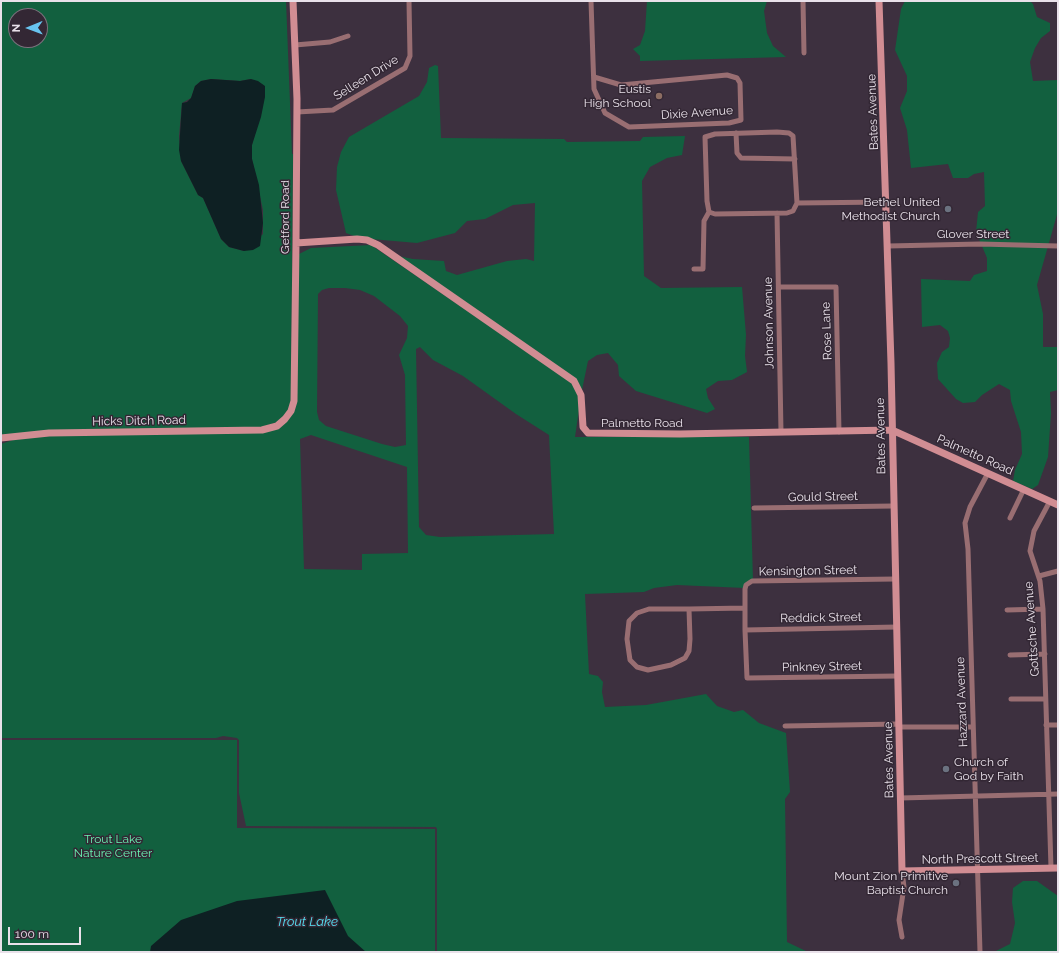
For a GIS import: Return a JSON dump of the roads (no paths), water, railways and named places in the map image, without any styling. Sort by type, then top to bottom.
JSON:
[{"type":"street","name":"Getford Road","points":[[277,426],[291,411],[294,400],[297,112],[293,1]]},
{"type":"street","name":"Selleen Drive","points":[[297,112],[333,110],[405,68],[410,56],[409,1]]},
{"type":"street","name":"Dixie Avenue","points":[[591,1],[594,89],[605,113],[630,127],[729,123],[741,120],[740,84],[737,78],[727,75],[621,85],[594,77]]},
{"type":"street","points":[[803,1],[804,53]]},
{"type":"street","name":"Bates Avenue","points":[[879,1],[887,202],[902,871]]},
{"type":"street","points":[[295,45],[330,42],[348,36]]},
{"type":"street","points":[[694,269],[703,269],[704,221],[709,212],[707,201],[704,140],[708,135],[736,133],[777,132],[789,133],[793,136],[797,203],[793,211],[777,213],[716,214],[709,212]]},
{"type":"street","points":[[736,133],[736,149],[741,158],[795,159]]},
{"type":"street","points":[[797,203],[887,202]]},
{"type":"street","name":"Johnson Avenue","points":[[777,213],[781,432]]},
{"type":"street","name":"Palmetto Road","points":[[296,243],[357,238],[367,240],[378,245],[574,381],[581,395],[583,428],[588,433],[839,432],[892,430],[1058,505]]},
{"type":"street","name":"Glover Street","points":[[888,246],[980,244],[1058,246]]},
{"type":"street","name":"Rose Lane","points":[[779,287],[836,287],[839,432]]},
{"type":"street","name":"Hicks Ditch Road","points":[[1,438],[49,433],[262,430],[277,426]]},
{"type":"street","name":"Hazzard Avenue","points":[[980,952],[968,549],[965,523],[970,507],[988,473]]},
{"type":"street","points":[[1010,518],[1024,489]]},
{"type":"street","name":"Gottsche Avenue","points":[[1050,501],[1034,531],[1030,544],[1031,559],[1039,576],[1043,609],[1049,795],[1055,868]]},
{"type":"street","name":"Gould Street","points":[[754,508],[893,506]]},
{"type":"street","points":[[1039,576],[1058,570]]},
{"type":"street","name":"Kensington Street","points":[[745,608],[746,585],[752,581],[895,579]]},
{"type":"street","points":[[689,609],[690,648],[685,658],[671,665],[652,670],[642,669],[633,664],[629,656],[627,639],[628,626],[633,616],[649,610],[689,609],[745,608],[745,630]]},
{"type":"street","points":[[1007,610],[1043,609]]},
{"type":"street","name":"Reddick Street","points":[[745,630],[896,627]]},
{"type":"street","name":"Pinkney Street","points":[[745,630],[747,678],[898,676]]},
{"type":"street","points":[[1010,655],[1045,654]]},
{"type":"street","points":[[1011,699],[1045,698]]},
{"type":"street","points":[[1046,725],[1058,725]]},
{"type":"street","points":[[785,726],[973,727]]},
{"type":"street","points":[[900,798],[1058,794]]},
{"type":"street","name":"North Prescott Street","points":[[902,871],[1055,868]]},
{"type":"street","points":[[902,871],[904,887],[900,920],[902,937]]},
{"type":"water","points":[[211,79],[240,81],[251,79],[258,81],[265,86],[265,97],[261,117],[252,145],[252,159],[259,185],[263,223],[260,246],[253,250],[244,251],[229,247],[221,239],[203,198],[198,195],[181,161],[179,150],[182,103],[187,102],[191,98],[195,86],[201,81]]},
{"type":"water","name":"Trout Lake","points":[[325,890],[348,936],[366,952],[150,952],[151,946],[181,920],[237,901]]},
{"type":"place","name":"Eustis High School","points":[[659,96]]},
{"type":"place","name":"Bethel United Methodist Church","points":[[948,209]]},
{"type":"place","name":"Church of God by Faith","points":[[946,769]]},
{"type":"place","name":"Mount Zion Primitive Baptist Church","points":[[956,883]]},
{"type":"park label","name":"Trout Lake Nature Center","points":[[113,846]]}]
